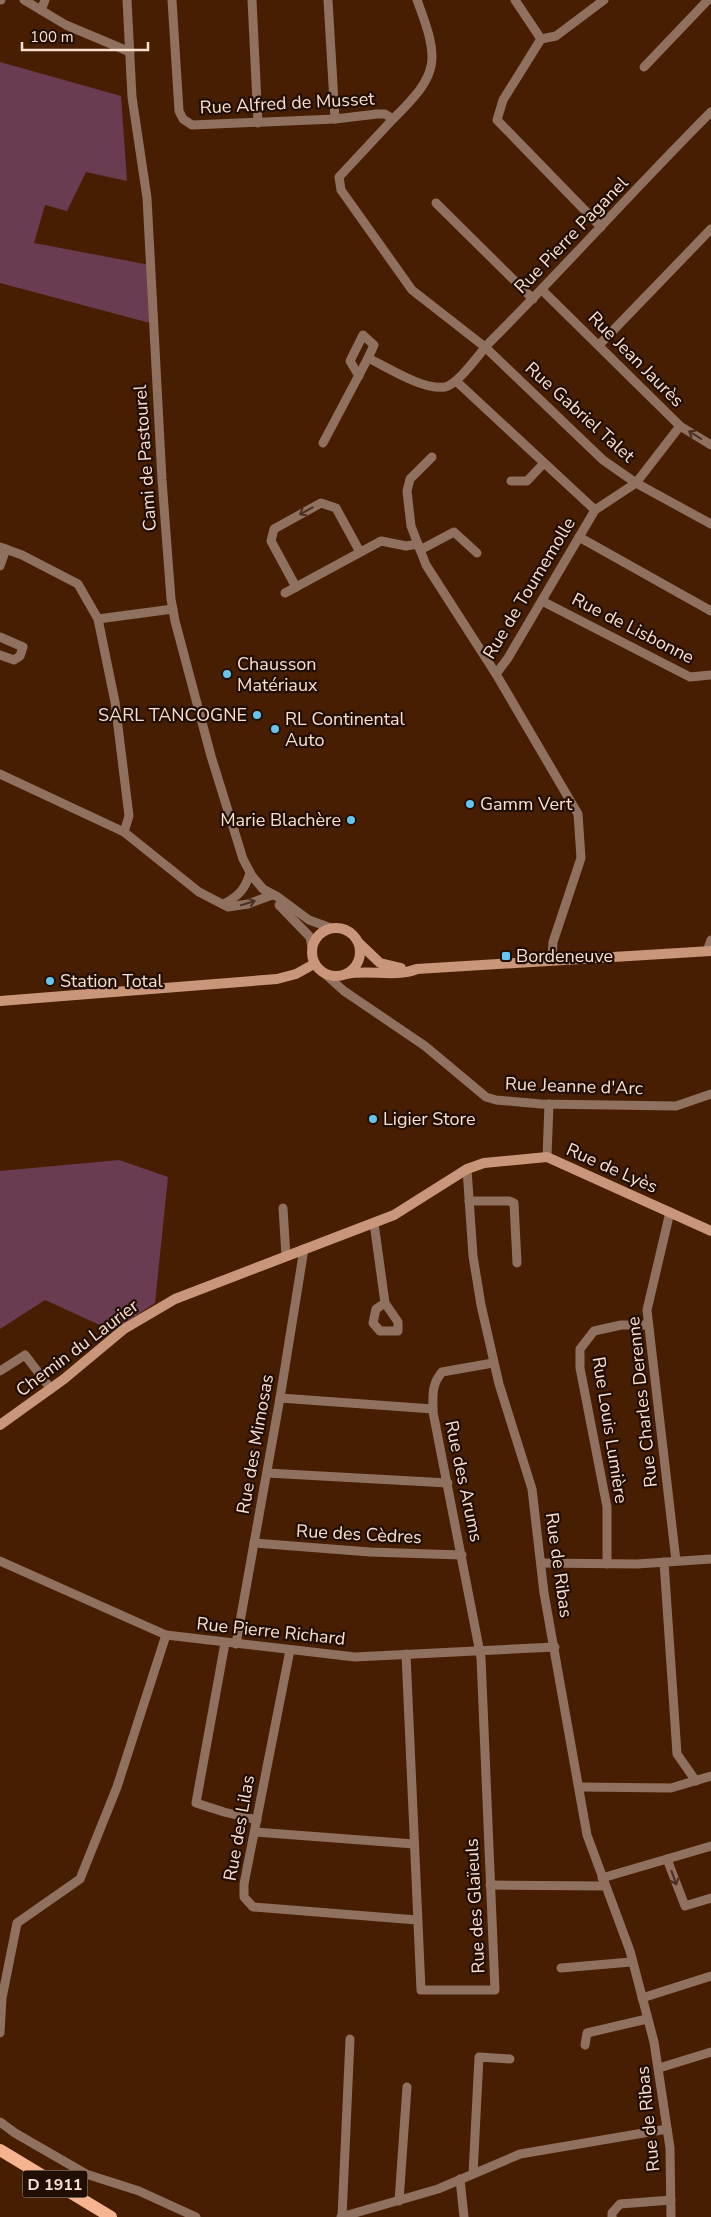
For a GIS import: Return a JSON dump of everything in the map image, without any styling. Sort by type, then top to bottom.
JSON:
[{"type":"main road","points":[[417,969],[408,972],[360,971],[333,976],[325,974],[314,964],[312,946],[318,936],[332,928],[347,931],[380,963],[397,968],[417,969],[709,951]]},
{"type":"main road","points":[[346,974],[359,960],[360,954],[357,940]]},
{"type":"main road","points":[[0,1002],[277,979],[296,974],[314,964]]},
{"type":"main road","name":"Chemin du Laurier","points":[[0,1425],[51,1389],[124,1329],[174,1299],[394,1215],[468,1169],[484,1163],[546,1157]]},
{"type":"main road","name":"Rue de Lyès","points":[[546,1157],[711,1231]]},
{"type":"main road","name":"D 1911","points":[[0,2150],[111,2217]]},
{"type":"street","points":[[24,0],[66,25],[130,52]]},
{"type":"street","points":[[41,10],[45,0]]},
{"type":"street","name":"Cami de Pastourel","points":[[127,0],[132,97],[147,198],[152,269],[157,407],[173,609],[211,756],[243,859],[250,873],[263,889],[278,897],[309,920],[332,928]]},
{"type":"street","name":"Rue Alfred de Musset","points":[[172,0],[179,111],[183,119],[192,125],[335,119],[377,114],[385,114],[393,119]]},
{"type":"street","points":[[252,0],[258,123]]},
{"type":"street","points":[[328,0],[335,119]]},
{"type":"street","name":"Rue Alfred de Musset","points":[[417,0],[431,37],[433,54],[425,83],[416,97],[339,177],[341,190],[412,290],[485,347]]},
{"type":"street","points":[[515,0],[541,39]]},
{"type":"street","points":[[601,228],[497,120],[503,100],[541,39],[556,36],[604,0]]},
{"type":"street","points":[[644,67],[708,0]]},
{"type":"street","name":"Rue Pierre Paganel","points":[[456,381],[485,347],[710,115]]},
{"type":"street","points":[[436,203],[533,299]]},
{"type":"street","points":[[599,345],[711,229]]},
{"type":"street","name":"Rue Jean Jaurès","points":[[542,290],[680,426],[711,445]]},
{"type":"street","points":[[323,442],[359,376],[374,346],[363,335],[350,361],[359,376]]},
{"type":"street","name":"Rue Gabriel Talet","points":[[485,347],[603,460],[636,483],[711,524]]},
{"type":"street","points":[[368,358],[427,386],[447,387],[456,381],[595,510]]},
{"type":"street","name":"Rue de Toumemolle","points":[[552,960],[553,942],[581,858],[578,814],[496,674],[508,658],[595,510],[636,483],[680,426]]},
{"type":"street","points":[[432,457],[410,480],[407,491],[411,526],[426,566],[496,674]]},
{"type":"street","points":[[510,481],[527,481],[544,463]]},
{"type":"street","points":[[296,587],[271,541],[274,529],[321,503],[336,508],[360,552]]},
{"type":"street","points":[[285,593],[380,541],[419,547],[454,532],[477,553]]},
{"type":"street","points":[[579,537],[711,611]]},
{"type":"street","points":[[0,566],[3,548],[22,555],[78,584],[98,619],[115,702],[129,816],[124,832]]},
{"type":"street","name":"Rue de Lisbonne","points":[[542,601],[690,677],[711,674]]},
{"type":"street","points":[[98,619],[173,609]]},
{"type":"street","points":[[0,637],[23,647],[20,656],[14,660],[0,655]]},
{"type":"street","points":[[0,774],[124,832],[199,892],[228,907],[235,907],[272,895]]},
{"type":"street","points":[[224,904],[236,898],[242,892],[250,873]]},
{"type":"street","name":"Cami de Pastourel","points":[[272,895],[274,900],[310,937],[312,946]]},
{"type":"street","points":[[709,951],[711,940]]},
{"type":"street","name":"Rue Jeanne d'Arc","points":[[325,974],[348,993],[424,1046],[486,1097],[496,1100],[548,1104],[676,1106],[711,1094]]},
{"type":"street","points":[[346,974],[348,993]]},
{"type":"street","name":"Rue de Lyès","points":[[546,1157],[548,1104]]},
{"type":"street","name":"Rue de Ribas","points":[[468,1169],[473,1256],[493,1363],[532,1489],[544,1592],[587,1834],[630,1951],[631,1962],[654,2042],[670,2148],[671,2217]]},
{"type":"street","points":[[469,1201],[509,1201],[514,1203],[517,1262]]},
{"type":"street","points":[[283,1208],[286,1256]]},
{"type":"street","name":"Rue Charles Derenne","points":[[670,1212],[647,1310],[676,1561]]},
{"type":"street","points":[[374,1223],[385,1303]]},
{"type":"street","name":"Rue des Mimosas","points":[[236,1644],[280,1398],[304,1249]]},
{"type":"street","name":"Rue Louis Lumière","points":[[607,1564],[607,1507],[580,1368],[580,1349],[594,1331],[620,1325],[648,1325]]},
{"type":"street","points":[[0,1371],[33,1350]]},
{"type":"street","points":[[25,1355],[51,1389]]},
{"type":"street","name":"Rue des Arums","points":[[478,1650],[462,1555],[433,1409],[433,1390],[435,1380],[442,1372],[493,1363]]},
{"type":"street","points":[[280,1398],[433,1409]]},
{"type":"street","points":[[267,1473],[448,1483]]},
{"type":"street","name":"Rue des Cèdres","points":[[254,1543],[370,1552],[462,1555]]},
{"type":"street","points":[[541,1563],[607,1564],[711,1559]]},
{"type":"street","name":"Rue Pierre Richard","points":[[0,1561],[166,1635],[355,1657],[555,1647]]},
{"type":"street","points":[[664,1562],[677,1754],[696,1781]]},
{"type":"street","points":[[0,2032],[2,1998],[17,1922],[80,1879],[117,1787],[166,1635]]},
{"type":"street","points":[[225,1643],[196,1803],[257,1820]]},
{"type":"street","name":"Rue des Lilas","points":[[290,1650],[244,1884],[244,1897],[253,1906],[417,1920]]},
{"type":"street","name":"Rue des Glaïeuls","points":[[406,1654],[421,1990],[495,1990],[481,1658],[478,1650]]},
{"type":"street","points":[[579,1787],[671,1788],[711,1776]]},
{"type":"street","points":[[255,1832],[414,1844]]},
{"type":"street","points":[[490,1885],[604,1882],[667,1859],[711,1846]]},
{"type":"street","points":[[667,1859],[685,1906],[711,1898]]},
{"type":"street","points":[[561,1968],[631,1962]]},
{"type":"street","points":[[642,1998],[711,1976]]},
{"type":"street","points":[[584,2045],[587,2033],[647,2019]]},
{"type":"street","points":[[350,2039],[342,2217],[438,2189],[520,2154],[667,2130]]},
{"type":"street","points":[[659,2068],[711,2052]]},
{"type":"street","points":[[473,2174],[479,2057],[510,2059]]},
{"type":"street","points":[[399,2201],[406,2087]]},
{"type":"street","points":[[0,2122],[15,2133],[86,2174],[139,2191],[196,2217]]},
{"type":"street","points":[[460,2179],[464,2217]]},
{"type":"street","points":[[612,2217],[612,2213],[620,2204],[671,2200]]},
{"type":"shaded area","points":[[0,62],[121,96],[127,181],[86,172],[67,211],[45,205],[34,243],[150,265],[150,323],[0,283]]},
{"type":"shaded area","points":[[119,1160],[168,1177],[155,1303],[113,1331],[45,1300],[0,1329],[0,1171]]},
{"type":"place","name":"Chausson Matériaux","points":[[227,674]]},
{"type":"place","name":"SARL TANCOGNE","points":[[257,715]]},
{"type":"place","name":"RL Continental Auto","points":[[275,729]]},
{"type":"place","name":"Gamm Vert","points":[[470,804]]},
{"type":"place","name":"Marie Blachère","points":[[351,820]]},
{"type":"place","name":"Bordeneuve","points":[[506,956]]},
{"type":"place","name":"Station Total","points":[[50,981]]},
{"type":"place","name":"Ligier Store","points":[[373,1119]]}]
